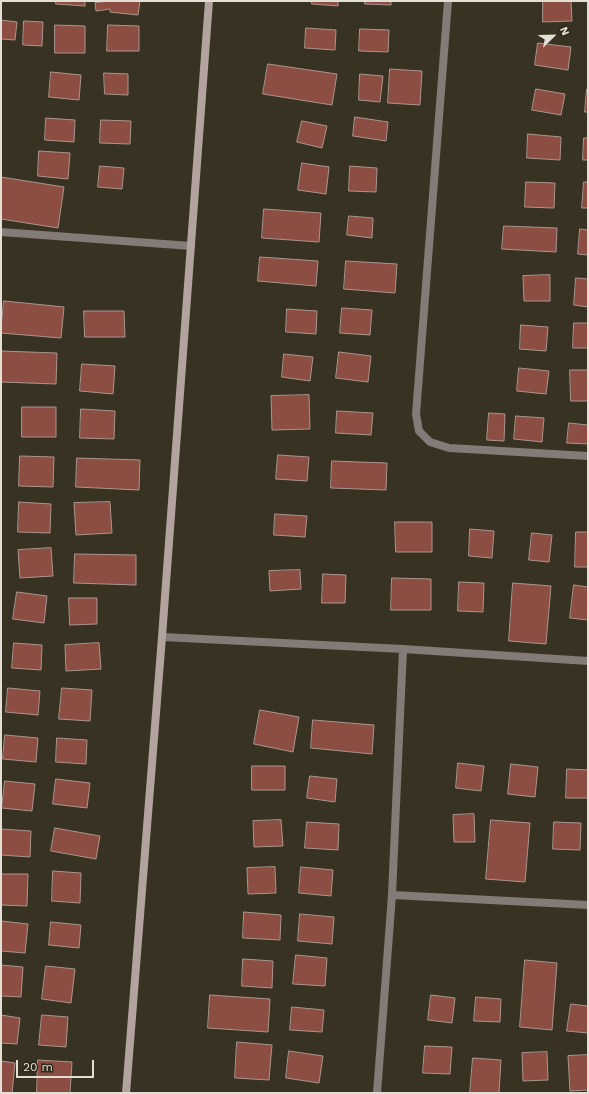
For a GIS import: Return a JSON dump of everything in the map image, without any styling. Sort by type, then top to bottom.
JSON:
[{"type":"street","points":[[126,1093],[162,637],[209,1]]},
{"type":"street","points":[[448,1],[416,414],[419,431],[430,442],[449,448],[588,456]]},
{"type":"street","points":[[1,232],[191,246]]},
{"type":"street","points":[[162,637],[403,649],[588,661]]},
{"type":"street","points":[[377,1093],[392,895],[403,649]]},
{"type":"street","points":[[392,895],[588,905]]},
{"type":"building","points":[[56,1],[85,1],[85,6],[56,4]]},
{"type":"building","points":[[111,1],[140,1],[138,15],[110,12],[110,9],[96,11],[95,3]]},
{"type":"building","points":[[312,1],[338,1],[338,6],[312,4]]},
{"type":"building","points":[[365,1],[391,1],[391,5],[365,4]]},
{"type":"building","points":[[543,1],[571,1],[572,21],[543,22]]},
{"type":"building","points":[[1,20],[17,22],[15,40],[1,39]]},
{"type":"building","points":[[24,21],[43,22],[42,46],[23,45]]},
{"type":"building","points":[[55,25],[85,26],[85,53],[55,53]]},
{"type":"building","points":[[108,25],[139,26],[139,51],[107,51]]},
{"type":"building","points":[[306,28],[336,30],[335,50],[305,48]]},
{"type":"building","points":[[360,29],[389,30],[388,52],[359,51]]},
{"type":"building","points":[[538,43],[571,47],[568,70],[535,65]]},
{"type":"building","points":[[268,64],[337,74],[332,105],[263,94]]},
{"type":"building","points":[[390,69],[422,71],[420,105],[388,103]]},
{"type":"building","points":[[51,72],[81,75],[79,100],[49,97]]},
{"type":"building","points":[[104,73],[128,74],[128,95],[105,94]]},
{"type":"building","points":[[360,74],[383,76],[380,102],[359,100]]},
{"type":"building","points":[[536,89],[565,94],[561,115],[532,110]]},
{"type":"building","points":[[587,89],[588,112],[585,112]]},
{"type":"building","points":[[355,117],[388,122],[386,141],[353,136]]},
{"type":"building","points":[[46,118],[75,120],[74,142],[45,140]]},
{"type":"building","points":[[101,120],[131,121],[130,144],[100,143]]},
{"type":"building","points":[[302,121],[327,126],[322,148],[297,142]]},
{"type":"building","points":[[528,134],[561,137],[560,160],[527,158]]},
{"type":"building","points":[[584,138],[588,138],[588,160],[583,160]]},
{"type":"building","points":[[39,151],[70,153],[68,179],[38,176]]},
{"type":"building","points":[[302,163],[329,167],[326,194],[298,190]]},
{"type":"building","points":[[100,166],[124,168],[122,189],[98,187]]},
{"type":"building","points":[[350,166],[377,168],[376,192],[349,191]]},
{"type":"building","points":[[1,177],[64,187],[58,228],[1,219]]},
{"type":"building","points":[[526,182],[555,183],[554,208],[525,207]]},
{"type":"building","points":[[584,182],[588,182],[588,208],[582,208]]},
{"type":"building","points":[[264,209],[321,213],[319,242],[262,238]]},
{"type":"building","points":[[349,216],[373,218],[372,238],[347,235]]},
{"type":"building","points":[[504,226],[557,228],[556,252],[502,249]]},
{"type":"building","points":[[580,229],[588,230],[588,255],[578,254]]},
{"type":"building","points":[[260,257],[318,261],[316,286],[258,281]]},
{"type":"building","points":[[346,261],[397,264],[395,293],[344,289]]},
{"type":"building","points":[[550,275],[550,301],[524,301],[523,276]]},
{"type":"building","points":[[576,278],[588,279],[588,307],[574,305]]},
{"type":"building","points":[[4,301],[64,307],[61,338],[1,333]]},
{"type":"building","points":[[342,308],[372,310],[370,335],[340,333]]},
{"type":"building","points":[[287,309],[317,311],[316,334],[286,332]]},
{"type":"building","points":[[84,311],[124,311],[125,337],[85,337]]},
{"type":"building","points":[[574,323],[588,323],[588,348],[573,348]]},
{"type":"building","points":[[521,325],[548,327],[546,351],[520,349]]},
{"type":"building","points":[[1,351],[57,353],[56,384],[1,382]]},
{"type":"building","points":[[339,352],[371,356],[368,382],[336,378]]},
{"type":"building","points":[[284,354],[313,357],[310,381],[282,377]]},
{"type":"building","points":[[82,364],[115,366],[113,394],[80,391]]},
{"type":"building","points":[[519,368],[549,371],[546,394],[517,391]]},
{"type":"building","points":[[570,370],[588,370],[588,401],[571,401]]},
{"type":"building","points":[[309,395],[310,429],[272,430],[271,396]]},
{"type":"building","points":[[22,407],[56,407],[56,437],[22,437]]},
{"type":"building","points":[[81,409],[115,411],[114,439],[80,438]]},
{"type":"building","points":[[337,411],[373,413],[371,435],[336,433]]},
{"type":"building","points":[[489,413],[505,414],[504,441],[487,440]]},
{"type":"building","points":[[516,416],[544,418],[542,442],[514,439]]},
{"type":"building","points":[[569,423],[588,425],[588,444],[567,443]]},
{"type":"building","points":[[278,455],[309,457],[307,481],[276,479]]},
{"type":"building","points":[[20,456],[54,457],[53,487],[19,486]]},
{"type":"building","points":[[77,458],[140,460],[139,490],[76,487]]},
{"type":"building","points":[[332,461],[387,463],[386,490],[331,488]]},
{"type":"building","points":[[19,502],[51,504],[50,533],[18,532]]},
{"type":"building","points":[[110,502],[112,533],[76,535],[74,503]]},
{"type":"building","points":[[275,514],[307,516],[305,537],[274,535]]},
{"type":"building","points":[[395,522],[432,522],[432,552],[396,552]]},
{"type":"building","points":[[470,529],[494,531],[492,558],[469,556]]},
{"type":"building","points":[[576,532],[588,532],[588,567],[575,567]]},
{"type":"building","points":[[532,533],[552,535],[549,562],[529,560]]},
{"type":"building","points":[[51,548],[53,576],[20,578],[18,550]]},
{"type":"building","points":[[75,554],[136,555],[136,585],[74,583]]},
{"type":"building","points":[[300,570],[301,589],[270,591],[269,571]]},
{"type":"building","points":[[323,574],[346,575],[345,603],[322,603]]},
{"type":"building","points":[[392,578],[431,579],[431,610],[391,610]]},
{"type":"building","points":[[459,582],[484,583],[483,612],[458,611]]},
{"type":"building","points":[[513,583],[551,586],[546,644],[509,641]]},
{"type":"building","points":[[574,585],[588,587],[588,620],[570,618]]},
{"type":"building","points":[[17,592],[47,596],[44,623],[13,619]]},
{"type":"building","points":[[69,598],[97,598],[97,624],[70,625]]},
{"type":"building","points":[[14,643],[42,645],[41,670],[12,668]]},
{"type":"building","points":[[99,643],[101,669],[66,671],[65,645]]},
{"type":"building","points":[[8,688],[40,691],[38,715],[6,712]]},
{"type":"building","points":[[62,688],[92,690],[90,721],[59,719]]},
{"type":"building","points":[[260,710],[299,717],[293,752],[254,744]]},
{"type":"building","points":[[313,720],[374,725],[372,754],[311,748]]},
{"type":"building","points":[[5,735],[38,738],[36,762],[3,759]]},
{"type":"building","points":[[57,738],[87,740],[86,764],[56,762]]},
{"type":"building","points":[[458,763],[484,766],[481,791],[456,788]]},
{"type":"building","points":[[511,764],[538,767],[535,797],[508,794]]},
{"type":"building","points":[[252,766],[285,766],[285,790],[252,790]]},
{"type":"building","points":[[567,769],[588,770],[588,798],[566,798]]},
{"type":"building","points":[[310,776],[337,779],[335,802],[307,798]]},
{"type":"building","points":[[56,779],[90,783],[87,808],[53,804]]},
{"type":"building","points":[[5,781],[35,784],[32,811],[2,808]]},
{"type":"building","points":[[474,814],[475,842],[454,842],[453,815]]},
{"type":"building","points":[[281,820],[283,846],[254,847],[253,821]]},
{"type":"building","points":[[491,820],[530,823],[525,882],[486,879]]},
{"type":"building","points":[[307,822],[339,824],[338,850],[305,848]]},
{"type":"building","points":[[554,822],[581,823],[580,850],[553,849]]},
{"type":"building","points":[[55,828],[100,836],[96,859],[51,851]]},
{"type":"building","points":[[1,829],[31,831],[30,857],[1,855]]},
{"type":"building","points":[[275,867],[276,893],[248,894],[247,868]]},
{"type":"building","points":[[301,867],[333,870],[331,896],[299,893]]},
{"type":"building","points":[[53,871],[81,873],[80,903],[52,901]]},
{"type":"building","points":[[1,874],[28,874],[27,906],[1,905]]},
{"type":"building","points":[[244,912],[281,915],[280,940],[243,938]]},
{"type":"building","points":[[300,914],[334,917],[332,944],[298,941]]},
{"type":"building","points":[[1,921],[28,924],[25,953],[1,951]]},
{"type":"building","points":[[51,922],[81,925],[79,948],[49,945]]},
{"type":"building","points":[[296,955],[327,958],[325,986],[293,984]]},
{"type":"building","points":[[243,959],[273,961],[272,988],[242,986]]},
{"type":"building","points":[[525,960],[557,963],[552,1030],[520,1027]]},
{"type":"building","points":[[1,965],[23,967],[21,997],[1,996]]},
{"type":"building","points":[[46,966],[75,969],[71,1003],[42,999]]},
{"type":"building","points":[[210,995],[270,999],[268,1032],[208,1028]]},
{"type":"building","points":[[431,995],[455,998],[452,1023],[428,1020]]},
{"type":"building","points":[[476,997],[501,999],[500,1022],[474,1021]]},
{"type":"building","points":[[571,1004],[588,1006],[588,1033],[567,1031]]},
{"type":"building","points":[[292,1007],[324,1010],[322,1032],[290,1030]]},
{"type":"building","points":[[1,1015],[20,1018],[17,1044],[1,1043]]},
{"type":"building","points":[[42,1015],[68,1017],[66,1047],[39,1045]]},
{"type":"building","points":[[237,1042],[272,1045],[269,1080],[235,1078]]},
{"type":"building","points":[[425,1046],[452,1047],[450,1074],[423,1073]]},
{"type":"building","points":[[289,1051],[323,1056],[319,1083],[286,1078]]},
{"type":"building","points":[[547,1052],[548,1080],[523,1081],[522,1053]]},
{"type":"building","points":[[588,1055],[588,1090],[570,1091],[568,1056]]},
{"type":"building","points":[[473,1058],[501,1060],[499,1093],[470,1093]]},
{"type":"building","points":[[38,1060],[72,1062],[70,1093],[37,1093]]},
{"type":"building","points":[[1,1061],[15,1063],[12,1093],[1,1093]]}]
